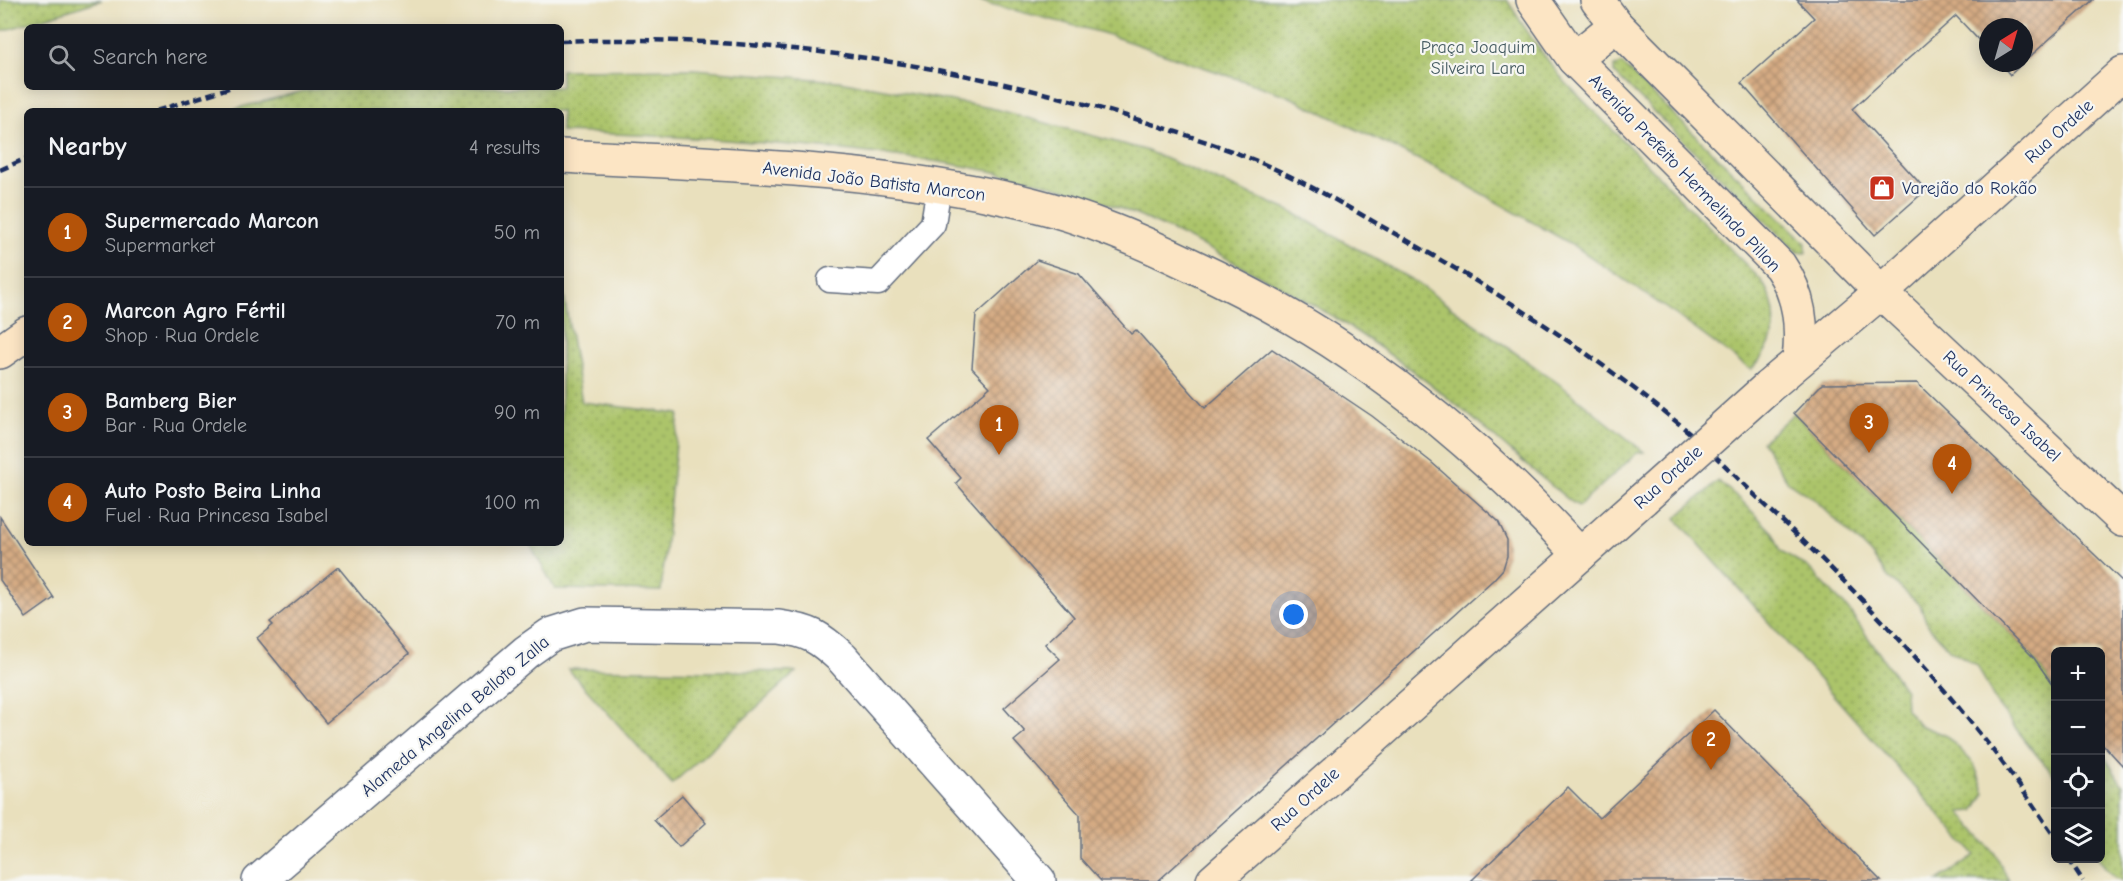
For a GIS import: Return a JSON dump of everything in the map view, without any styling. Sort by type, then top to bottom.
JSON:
[{"type":"main road","name":"Avenida Prefeito Hermelindo Pillon","points":[[1533,0],[1574,59],[1780,266],[1795,293],[1802,338],[1799,360]]},
{"type":"main road","points":[[1574,59],[1606,13],[1881,292]]},
{"type":"main road","name":"Rua Ordele","points":[[1213,881],[1768,387],[1881,292],[2123,73]]},
{"type":"main road","name":"Avenida João Batista Marcon","points":[[564,156],[775,167],[939,186],[1032,204],[1087,219],[1208,273],[1348,352],[1435,418],[1536,508],[1580,555]]},
{"type":"main road","name":"Rua Princesa Isabel","points":[[1881,292],[2123,520]]},
{"type":"main road","points":[[0,352],[24,335]]},
{"type":"street","name":"Alameda Angelina Belloto Zalla","points":[[259,881],[526,652],[550,635],[585,624],[779,627],[800,630],[819,638],[842,658],[1039,881]]},
{"type":"lane","points":[[831,280],[878,283],[933,224],[939,186]]},
{"type":"green space","points":[[0,0],[102,0],[24,24],[0,32]]},
{"type":"green space","name":"Praça Joaquim Silveira Lara","points":[[975,0],[1507,0],[1534,42],[1563,80],[1762,281],[1773,305],[1772,338],[1767,349],[1751,370],[1676,315],[1573,245],[1440,170],[1288,96],[1103,33]]},
{"type":"green space","points":[[1622,64],[1806,243],[1806,253],[1797,252],[1614,73],[1614,66]]},
{"type":"green space","points":[[694,69],[839,81],[991,108],[1145,150],[1290,211],[1414,281],[1562,386],[1644,452],[1637,453],[1579,506],[1560,493],[1425,380],[1320,309],[1221,255],[1153,222],[1107,203],[1031,180],[947,163],[834,149],[698,138],[564,132],[564,108],[238,108],[312,90],[564,90],[564,70]]},
{"type":"green space","points":[[564,297],[582,402],[679,414],[661,591],[555,589],[531,546],[564,546]]},
{"type":"green space","points":[[1794,413],[2032,656],[2051,682],[2051,771],[1996,703],[1977,665],[1950,650],[1927,624],[1920,605],[1888,577],[1870,553],[1815,500],[1788,482],[1762,442]]},
{"type":"green space","points":[[1718,481],[1740,499],[1773,533],[1781,551],[1808,567],[1848,609],[1905,690],[1906,709],[1919,725],[1947,736],[1974,764],[1985,793],[1974,811],[1960,812],[1996,855],[2009,881],[1937,881],[1975,855],[1676,518]]},
{"type":"green space","points":[[568,669],[796,672],[672,784]]},
{"type":"green space","points":[[2105,757],[2123,786],[2123,881],[2102,863],[2105,863]]},
{"type":"building","points":[[1797,0],[2093,0],[2033,54],[2033,18],[1979,18],[1979,40],[1956,16],[1852,109],[1926,190],[1875,235],[1741,83],[1814,18]]},
{"type":"building","points":[[1037,260],[1079,274],[1131,334],[1136,330],[1205,408],[1272,349],[1372,416],[1431,462],[1498,521],[1507,540],[1507,556],[1503,569],[1493,580],[1158,881],[1101,881],[1080,858],[1080,815],[1014,741],[1025,732],[1004,708],[1060,659],[1045,644],[1074,617],[956,483],[961,478],[928,440],[990,387],[972,368],[976,315]]},
{"type":"building","points":[[1917,383],[2123,582],[2123,766],[2105,746],[2105,647],[2051,647],[2051,682],[2034,658],[1794,413],[1822,384]]},
{"type":"building","points":[[0,517],[54,598],[26,618],[0,580]]},
{"type":"building","points":[[338,567],[409,654],[326,723],[257,638],[273,625],[270,622]]},
{"type":"building","points":[[1714,710],[1881,881],[1471,881],[1568,787],[1599,818]]},
{"type":"building","points":[[682,795],[706,823],[679,847],[654,820]]},
{"type":"railway","points":[[564,41],[703,42],[774,47],[915,66],[1055,96],[1123,115],[1213,144],[1282,172],[1314,188],[1429,253],[1536,319],[1640,393],[1696,439],[1844,581],[1920,662],[1991,748],[2051,832]]},
{"type":"railway","points":[[166,108],[222,90]]},
{"type":"railway","points":[[0,170],[24,159]]},
{"type":"railway","points":[[2071,863],[2083,881]]},
{"type":"place","name":"Varejão do Rokão","points":[[1882,188]]},
{"type":"place","name":"Bamberg Bier","points":[[1869,453]]},
{"type":"place","name":"Supermercado Marcon","points":[[999,455]]},
{"type":"place","name":"Auto Posto Beira Linha","points":[[1952,494]]},
{"type":"place","name":"Marcon Agro Fértil","points":[[1711,770]]}]
